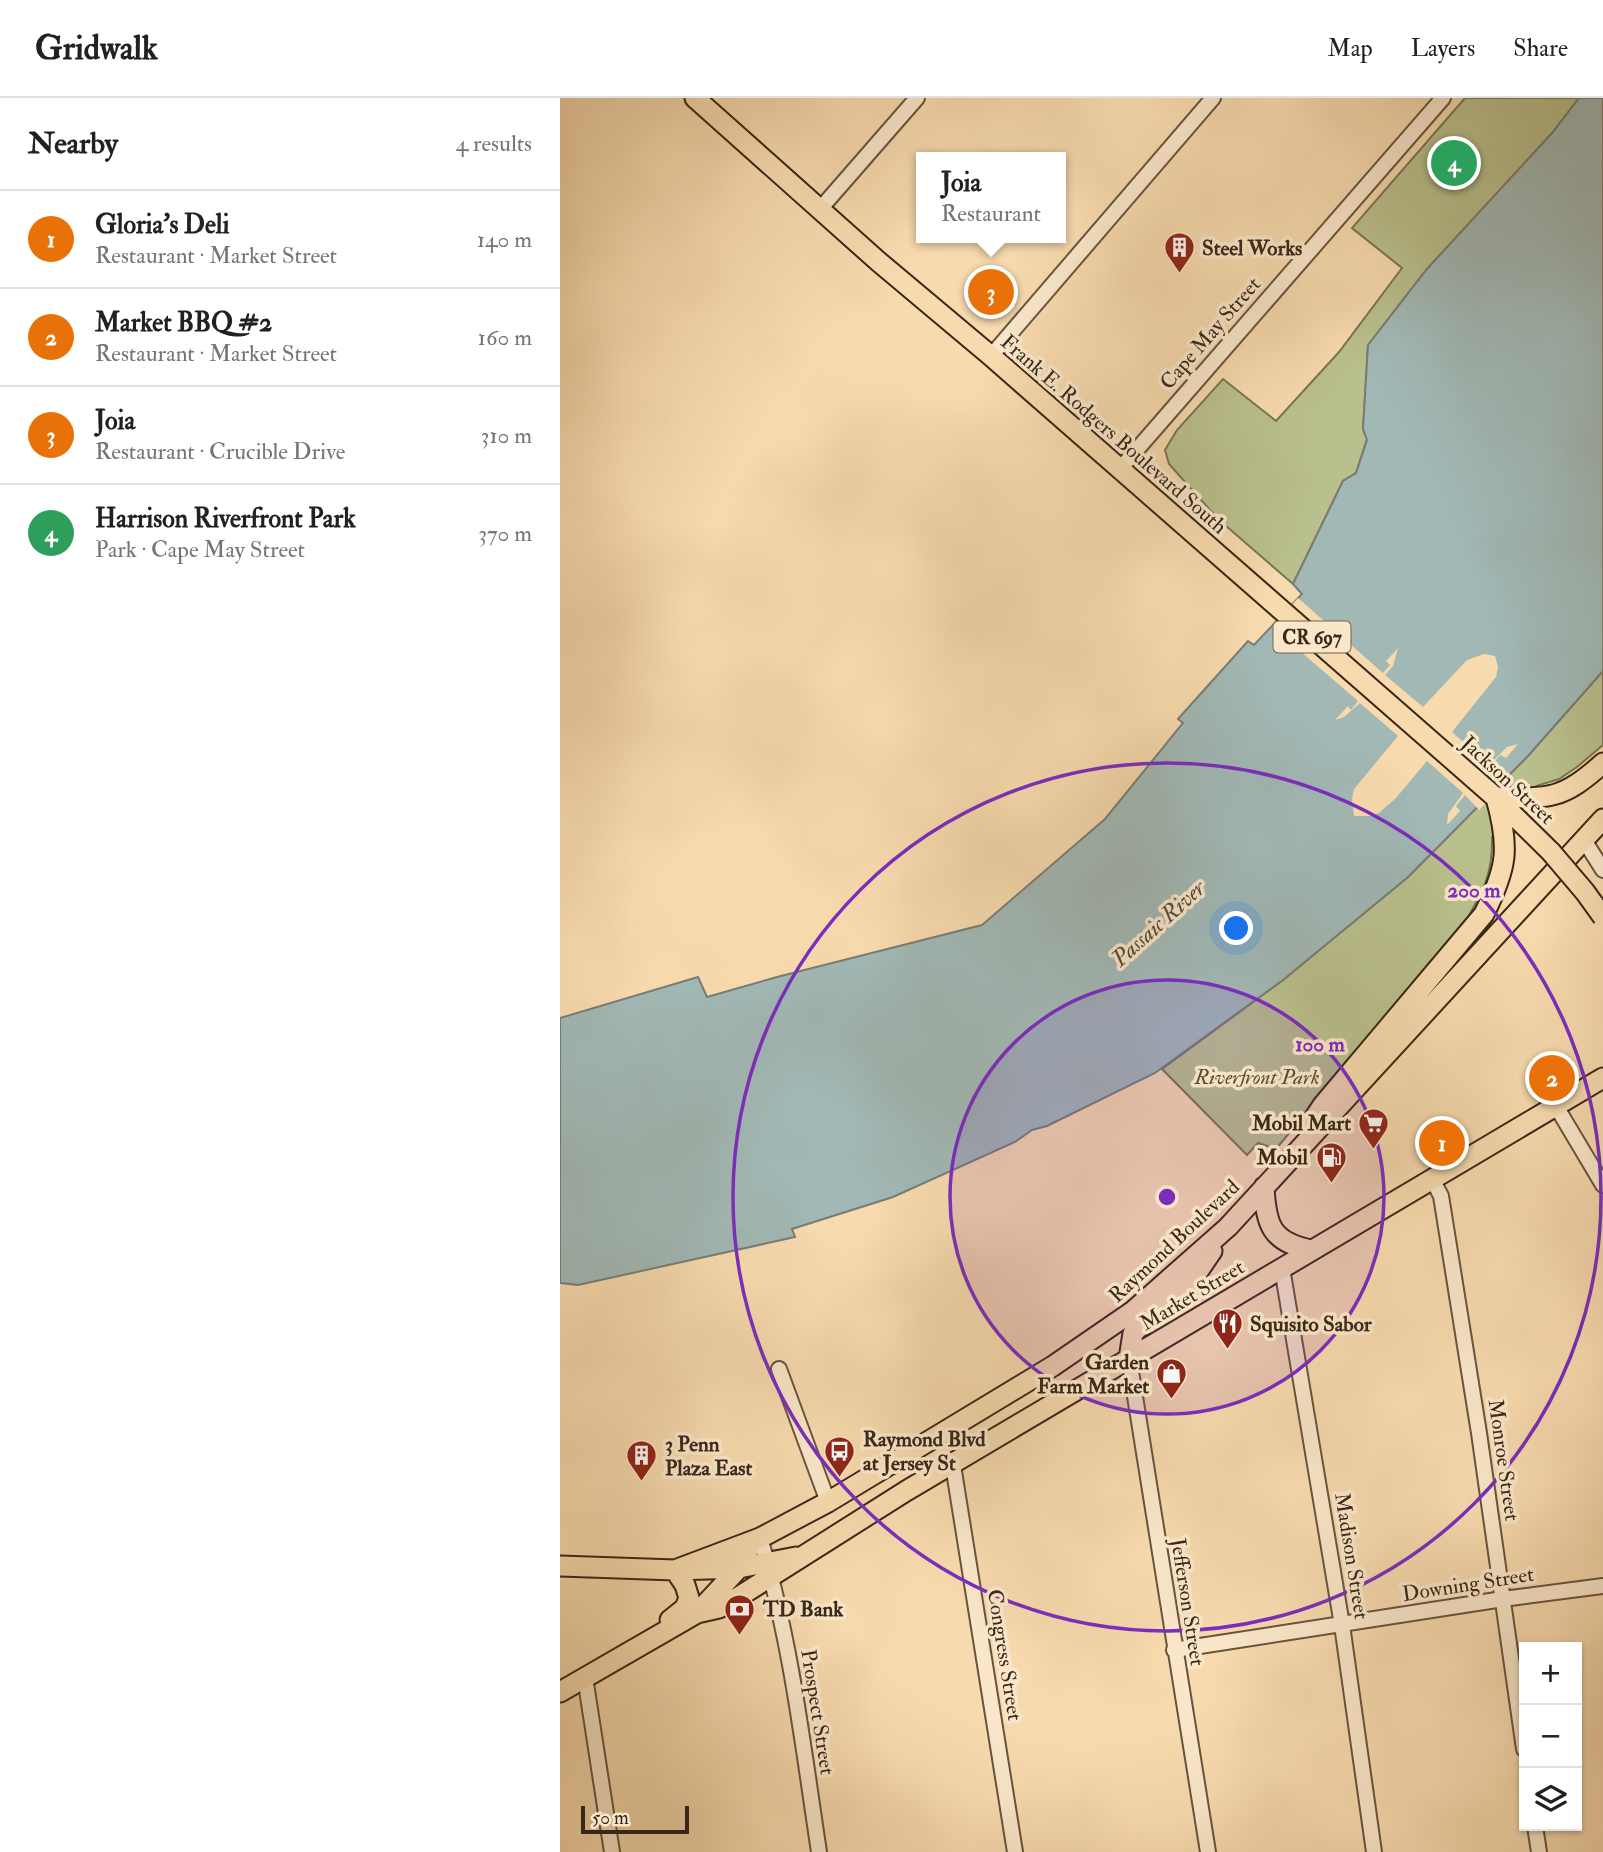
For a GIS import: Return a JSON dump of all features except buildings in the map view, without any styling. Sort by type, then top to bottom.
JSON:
[{"type":"main road","name":"CR 697","points":[[695,98],[821,208]]},
{"type":"main road","name":"Frank E. Rodgers Boulevard South","points":[[821,208],[879,262],[1371,687]]},
{"type":"main road","name":"Jackson Street","points":[[1371,687],[1495,797],[1508,818],[1551,852],[1603,917]]},
{"type":"main road","points":[[1495,797],[1527,798],[1560,794],[1574,787],[1603,763]]},
{"type":"main road","points":[[1287,1163],[1323,1105],[1484,914],[1504,864],[1508,818]]},
{"type":"main road","name":"Raymond Boulevard","points":[[828,1502],[1053,1366],[1118,1323],[1168,1282],[1228,1227],[1603,819]]},
{"type":"main road","name":"Market Street","points":[[770,1569],[804,1556],[906,1491],[1603,1078]]},
{"type":"main road","points":[[1265,1187],[1265,1214],[1270,1227],[1279,1238],[1297,1247],[1311,1250]]},
{"type":"main road","points":[[1129,1359],[1133,1333],[1197,1273],[1228,1227]]},
{"type":"main road","points":[[675,1570],[757,1540],[828,1502]]},
{"type":"main road","points":[[560,1692],[697,1613],[739,1568],[757,1540]]},
{"type":"main road","points":[[560,1566],[675,1570],[770,1569]]},
{"type":"main road","points":[[697,1613],[719,1608],[770,1569]]},
{"type":"main road","points":[[661,1633],[673,1615],[685,1608],[689,1598],[675,1570]]},
{"type":"street","points":[[821,208],[916,98]]},
{"type":"street","points":[[990,356],[1213,98]]},
{"type":"street","name":"Cape May Street","points":[[1120,468],[1443,98]]},
{"type":"street","points":[[1584,840],[1603,870]]},
{"type":"street","points":[[1556,1106],[1603,1185]]},
{"type":"street","name":"Monroe Street","points":[[1432,1180],[1441,1196],[1479,1433],[1519,1713]]},
{"type":"street","name":"Madison Street","points":[[1282,1268],[1342,1625],[1374,1852]]},
{"type":"street","name":"Jefferson Street","points":[[1129,1359],[1208,1852]]},
{"type":"street","points":[[779,1369],[828,1502]]},
{"type":"street","name":"Congress Street","points":[[953,1465],[1015,1852]]},
{"type":"street","name":"Prospect Street","points":[[757,1540],[770,1569],[792,1672],[820,1852]]},
{"type":"street","name":"Downing Street","points":[[1174,1650],[1603,1586]]},
{"type":"street","points":[[585,1677],[612,1852]]},
{"type":"street","points":[[1536,1831],[1539,1852]]},
{"type":"green space","points":[[1465,98],[1579,98],[1553,132],[1427,269],[1368,345],[1363,429],[1367,439],[1356,473],[1343,481],[1293,584],[1218,519],[1169,464],[1165,450],[1177,430],[1223,379],[1276,421],[1339,352],[1402,268],[1352,228]]},
{"type":"green space","name":"Riverfront Park","points":[[1603,671],[1603,745],[1559,779],[1536,786],[1492,837],[1491,860],[1486,880],[1467,919],[1276,1149],[1258,1143],[1247,1155],[1162,1069],[1283,980],[1408,877],[1527,757]]},
{"type":"water","name":"Passaic River","points":[[1579,98],[1603,98],[1603,671],[1527,757],[1408,877],[1283,980],[1155,1073],[1047,1126],[1032,1130],[1015,1142],[893,1197],[792,1229],[795,1237],[578,1285],[560,1283],[560,1018],[698,977],[707,997],[982,925],[1105,819],[1183,723],[1178,719],[1248,641],[1254,645],[1302,594],[1293,584],[1343,481],[1356,473],[1367,440],[1363,429],[1368,345],[1427,269],[1553,132]]},
{"type":"pier","points":[[1298,598],[1383,673],[1390,665],[1386,661],[1398,648],[1393,666],[1385,675],[1423,707],[1467,660],[1484,654],[1495,656],[1498,667],[1496,677],[1452,732],[1489,765],[1507,747],[1518,744],[1506,758],[1500,755],[1491,766],[1509,780],[1479,810],[1465,795],[1456,806],[1460,811],[1447,825],[1448,814],[1463,793],[1427,761],[1396,798],[1379,813],[1354,816],[1354,789],[1398,736],[1360,703],[1344,717],[1335,720],[1348,706],[1351,710],[1358,701],[1272,627]]},
{"type":"place","name":"Harrison Riverfront Park","points":[[1454,163]]},
{"type":"place","name":"Steel Works","points":[[1179,275]]},
{"type":"place","name":"Joia","points":[[991,292]]},
{"type":"place","name":"Market BBQ #2","points":[[1552,1078]]},
{"type":"place","name":"Gloria's Deli","points":[[1442,1143]]},
{"type":"place","name":"Mobil Mart","points":[[1374,1150]]},
{"type":"place","name":"Mobil","points":[[1331,1184]]},
{"type":"place","name":"Squisito Sabor","points":[[1227,1351]]},
{"type":"place","name":"Garden Farm Market","points":[[1172,1401]]},
{"type":"place","name":"Raymond Blvd at Jersey St","points":[[840,1478]]},
{"type":"place","name":"3 Penn Plaza East","points":[[642,1483]]},
{"type":"place","name":"TD Bank","points":[[740,1636]]}]
